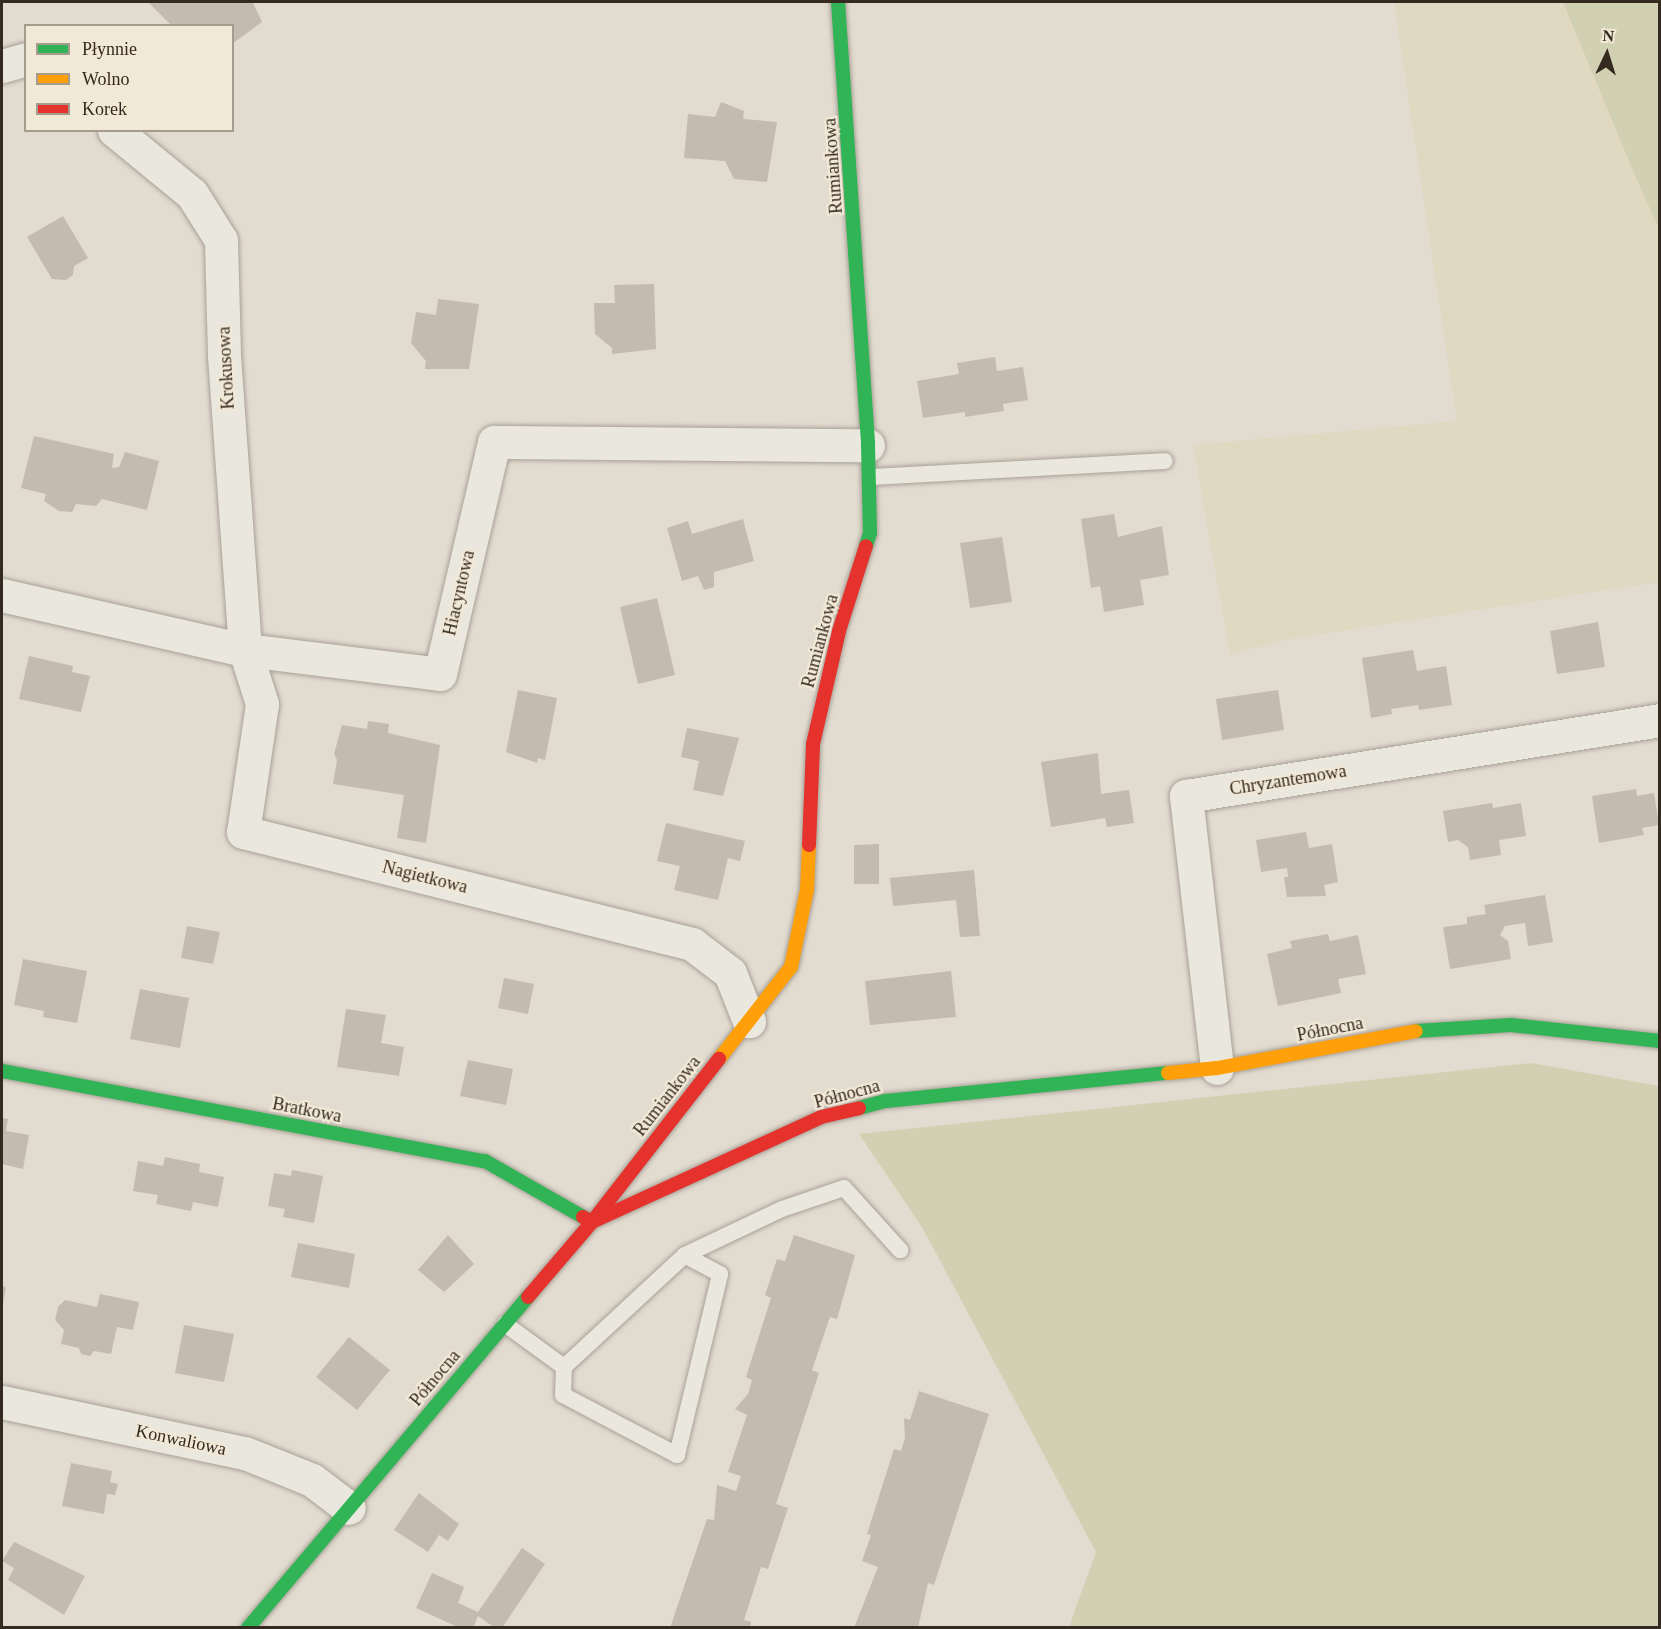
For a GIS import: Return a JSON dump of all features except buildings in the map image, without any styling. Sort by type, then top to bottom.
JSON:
[{"type":"street","name":"Rumiankowa","points":[[592,1222],[791,967],[807,890],[813,744],[839,631],[870,533],[869,461],[838,2]]},
{"type":"street","points":[[2,66],[24,60]]},
{"type":"street","name":"Krokusowa","points":[[116,132],[192,194],[221,240],[225,356],[245,650]]},
{"type":"street","name":"Hiacyntowa","points":[[2,595],[245,650],[440,674],[494,442],[869,461]]},
{"type":"street","name":"Nagietkowa","points":[[245,650],[262,704],[243,832],[692,944],[730,973],[749,1021]]},
{"type":"street","name":"Chryzantemowa","points":[[1217,1068],[1186,796],[1659,720]]},
{"type":"street","name":"Północna","points":[[248,1628],[592,1222],[821,1117],[886,1101],[1217,1068],[1438,1027],[1511,1025],[1622,1034],[1659,1041]]},
{"type":"street","name":"Bratkowa","points":[[2,1071],[485,1161],[592,1222]]},
{"type":"street","name":"Konwaliowa","points":[[2,1402],[245,1453],[312,1480],[349,1508]]},
{"type":"lane","points":[[869,461],[1165,461]]},
{"type":"lane","points":[[685,1255],[720,1275],[677,1455],[563,1395],[564,1367],[685,1255],[782,1209],[844,1188],[900,1250]]},
{"type":"lane","points":[[506,1324],[564,1367]]},
{"type":"shaded area","points":[[1394,2],[1563,2],[1659,229],[1659,582],[1295,638],[1230,654],[1193,445],[1457,421]]},
{"type":"shaded area","points":[[1563,2],[1659,2],[1659,229],[1633,171]]},
{"type":"shaded area","points":[[1531,1063],[1659,1086],[1659,1627],[1069,1627],[1096,1552],[922,1227],[859,1134]]},
{"type":"traffic: fast","points":[[838,2],[868,445],[870,533],[866,546]]},
{"type":"traffic: fast","points":[[1416,1031],[1511,1025],[1660,1041]]},
{"type":"traffic: fast","points":[[2,1071],[485,1161],[583,1217]]},
{"type":"traffic: fast","points":[[859,1108],[886,1101],[1168,1073]]},
{"type":"traffic: fast","points":[[248,1628],[528,1297]]},
{"type":"traffic: slow","points":[[719,1059],[791,967],[807,890],[809,845]]},
{"type":"traffic: slow","points":[[1168,1073],[1217,1068],[1416,1031]]},
{"type":"traffic: jam","points":[[809,845],[813,744],[839,631],[866,546]]},
{"type":"traffic: jam","points":[[583,1217],[592,1222],[719,1059]]},
{"type":"traffic: jam","points":[[528,1297],[592,1222],[821,1117],[859,1108]]}]
